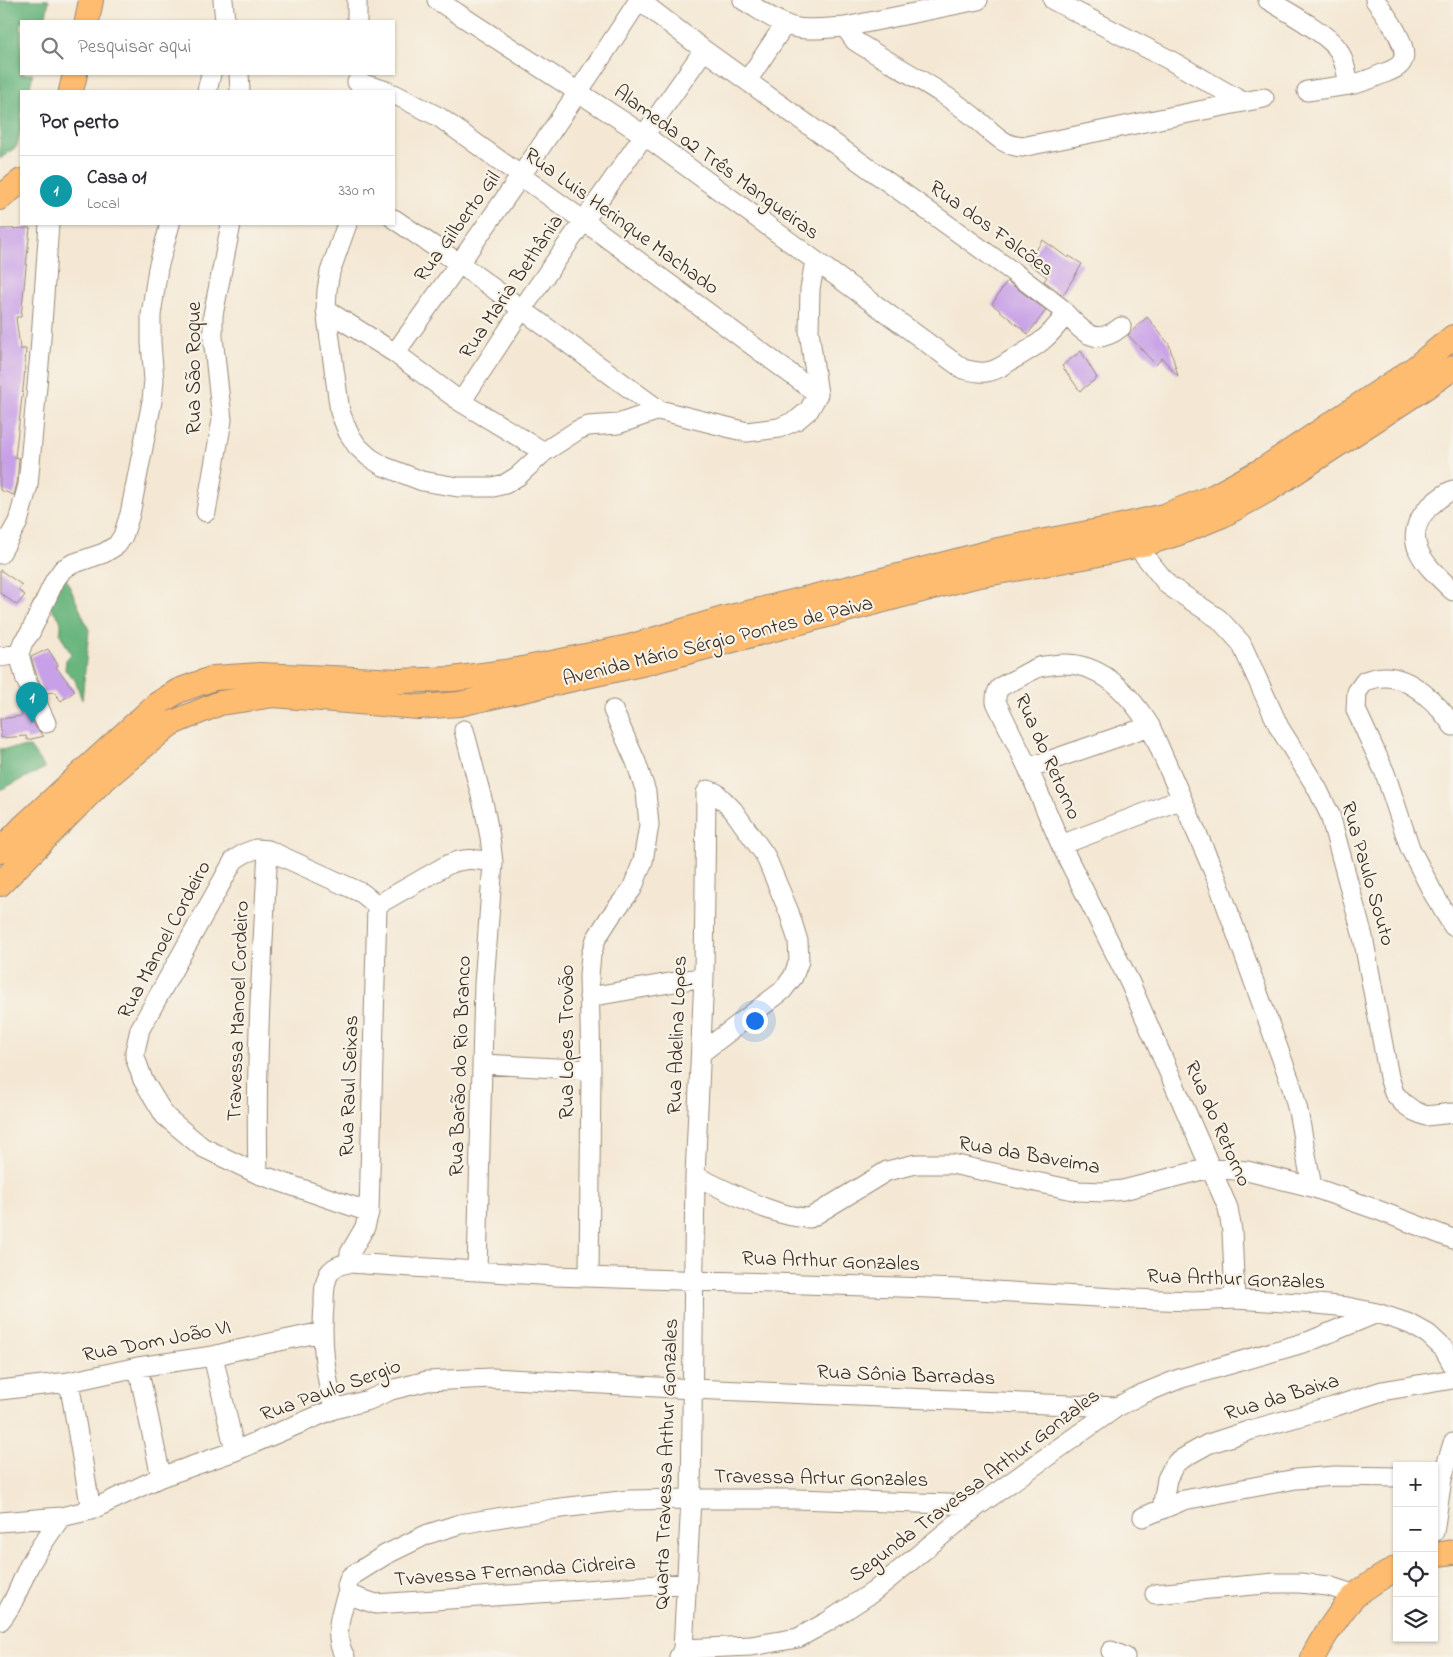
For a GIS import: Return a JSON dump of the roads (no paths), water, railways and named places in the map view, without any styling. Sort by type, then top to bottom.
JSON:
[{"type":"main road","points":[[87,20],[91,0]]},
{"type":"main road","points":[[70,90],[75,75]]},
{"type":"main road","points":[[0,198],[20,182]]},
{"type":"main road","name":"Avenida Mário Sérgio Pontes de Paiva","points":[[0,851],[24,826],[156,705],[178,691],[194,684],[214,678],[260,675],[400,681],[453,679],[518,670],[629,647],[723,618],[998,550],[1164,516],[1214,496],[1264,469],[1416,368],[1453,337]]},
{"type":"main road","name":"Avenida Mário Sérgio Pontes de Paiva","points":[[0,884],[100,783],[170,724],[220,703],[274,695],[418,707],[459,704],[646,663],[975,576],[1089,556],[1136,545],[1179,533],[1223,515],[1268,490],[1453,368]]},
{"type":"main road","points":[[1438,1554],[1453,1552]]},
{"type":"main road","points":[[1313,1657],[1318,1646],[1356,1595],[1393,1570]]},
{"type":"street","points":[[223,0],[226,20]]},
{"type":"street","points":[[357,0],[357,20]]},
{"type":"street","name":"Alameda 02 Três Mangueiras","points":[[436,0],[644,136],[815,261],[810,289],[809,331],[818,394]]},
{"type":"street","name":"Rua Gilberto Gil","points":[[395,353],[522,177],[639,0]]},
{"type":"street","name":"Rua dos Falcões","points":[[639,0],[704,50],[1016,274],[1061,308],[1084,333],[1103,337],[1114,333],[1121,327]]},
{"type":"street","points":[[743,0],[785,24],[805,28],[845,27],[978,0]]},
{"type":"street","points":[[1053,0],[1168,59],[1243,102]]},
{"type":"street","points":[[1268,0],[1324,36],[1338,49],[1346,67],[1349,85]]},
{"type":"street","points":[[1307,91],[1370,80],[1397,68],[1404,57],[1404,49],[1390,20],[1375,0]]},
{"type":"street","points":[[747,81],[785,24]]},
{"type":"street","points":[[845,27],[855,40],[962,106],[1002,140],[1012,146],[1022,147],[1264,98]]},
{"type":"street","name":"Rua Maria Bethânia","points":[[462,402],[522,309],[704,50]]},
{"type":"street","points":[[206,90],[211,75]]},
{"type":"street","points":[[239,75],[240,90]]},
{"type":"street","points":[[357,82],[384,90]]},
{"type":"street","name":"Rua Luis Herinque Machado","points":[[395,95],[439,117],[584,221],[818,394]]},
{"type":"street","points":[[395,220],[460,264],[659,410],[747,432],[760,431],[779,428],[797,420],[809,410],[818,394]]},
{"type":"street","points":[[0,554],[18,522],[28,485],[37,397],[49,225]]},
{"type":"street","points":[[46,723],[26,680],[19,654],[23,642],[30,633],[55,580],[63,569],[104,553],[117,545],[124,536],[152,401],[154,380],[151,316],[158,268],[170,225]]},
{"type":"street","name":"Rua São Roque","points":[[206,512],[222,420],[213,337],[213,315],[232,225]]},
{"type":"street","points":[[347,225],[330,272],[326,310],[340,412],[348,432],[357,446],[369,457],[400,473],[422,481],[458,487],[493,487],[505,484],[518,476],[544,452],[578,430],[588,426],[618,424],[659,410]]},
{"type":"street","points":[[815,261],[963,369],[974,372],[985,373],[995,370],[1037,346],[1055,329],[1066,314]]},
{"type":"street","points":[[326,310],[395,353],[462,402],[544,452]]},
{"type":"street","points":[[1453,490],[1438,498],[1423,514],[1416,533],[1416,549],[1425,564],[1453,591]]},
{"type":"street","name":"Rua Paulo Souto","points":[[1136,545],[1168,585],[1219,620],[1241,643],[1279,726],[1318,788],[1330,815],[1363,937],[1389,1077],[1394,1093],[1414,1111],[1426,1116],[1453,1113]]},
{"type":"street","points":[[0,657],[19,654]]},
{"type":"street","name":"Rua do Retorno","points":[[1235,1299],[1232,1231],[1228,1208],[1130,983],[1061,845],[1028,768],[996,702],[999,688],[1004,684],[1038,667],[1062,663],[1083,666],[1104,674],[1137,706],[1150,726],[1216,877],[1291,1084],[1312,1187]]},
{"type":"street","points":[[1453,726],[1446,715],[1414,686],[1401,679],[1384,677],[1365,681],[1357,692],[1356,710],[1385,773],[1410,848],[1433,893],[1453,926]]},
{"type":"street","name":"Rua Lopes Trovão","points":[[589,1276],[591,1070],[589,997],[591,955],[596,938],[632,889],[643,862],[648,825],[646,792],[636,762],[613,710]]},
{"type":"street","points":[[1028,768],[1150,726]]},
{"type":"street","name":"Rua Barão do Rio Branco","points":[[464,730],[484,806],[493,863],[484,984],[477,1271]]},
{"type":"street","name":"Rua Adelina Lopes","points":[[695,1280],[695,1176],[704,977],[706,792],[708,790],[716,793],[728,804],[764,855],[789,912],[798,941],[799,961],[793,977],[782,991],[701,1053]]},
{"type":"street","points":[[1061,845],[1182,799]]},
{"type":"street","name":"Rua Manoel Cordeiro","points":[[268,850],[256,849],[234,860],[140,1030],[135,1057],[143,1080],[165,1116],[202,1147],[258,1174],[369,1212]]},
{"type":"street","points":[[268,850],[362,893],[377,905],[458,860],[471,858],[493,863]]},
{"type":"street","name":"Travessa Manoel Cordeiro","points":[[258,1174],[257,1120],[260,990],[268,850]]},
{"type":"street","name":"Rua Raul Seixas","points":[[349,1263],[350,1253],[365,1227],[369,1212],[377,905]]},
{"type":"street","points":[[589,997],[704,977]]},
{"type":"street","points":[[483,1064],[591,1070]]},
{"type":"street","name":"Rua da Baveima","points":[[695,1176],[773,1211],[797,1218],[810,1218],[887,1171],[916,1164],[952,1164],[1078,1190],[1104,1192],[1123,1190],[1210,1168],[1247,1171],[1312,1187],[1453,1239]]},
{"type":"street","points":[[334,1410],[328,1384],[322,1332],[325,1283],[331,1270],[349,1263]]},
{"type":"street","name":"Rua Arthur Gonzales","points":[[349,1263],[555,1276],[960,1289],[1132,1299],[1193,1301],[1235,1299],[1347,1307],[1377,1313],[1410,1324],[1428,1334],[1444,1349],[1453,1365]]},
{"type":"street","name":"Quarta Travessa Arthur Gonzales","points":[[681,1653],[691,1499],[695,1280]]},
{"type":"street","name":"Segunda Travessa Arthur Gonzales","points":[[681,1653],[751,1646],[798,1638],[827,1622],[873,1592],[979,1505],[1117,1407],[1142,1394],[1179,1379],[1310,1341],[1377,1313]]},
{"type":"street","name":"Rua Dom João VI","points":[[0,1390],[69,1382],[138,1367],[213,1356],[322,1332]]},
{"type":"street","points":[[213,1356],[235,1451]]},
{"type":"street","points":[[138,1367],[161,1477]]},
{"type":"street","name":"Rua Paulo Sergio","points":[[0,1522],[61,1517],[91,1510],[161,1477],[235,1451],[334,1410],[369,1400],[391,1390],[427,1381],[492,1378],[693,1389]]},
{"type":"street","name":"Rua da Baixa","points":[[1162,1509],[1167,1479],[1172,1469],[1177,1462],[1208,1444],[1382,1391],[1453,1380]]},
{"type":"street","points":[[69,1382],[91,1510]]},
{"type":"street","name":"Rua Sônia Barradas","points":[[693,1389],[1117,1407]]},
{"type":"street","points":[[1438,1478],[1453,1443]]},
{"type":"street","points":[[1143,1517],[1184,1500],[1296,1479],[1393,1476]]},
{"type":"street","name":"Travessa Artur Gonzales","points":[[348,1592],[347,1586],[350,1577],[385,1555],[428,1534],[460,1524],[553,1508],[629,1500],[691,1499],[979,1505]]},
{"type":"street","points":[[0,1621],[11,1604],[29,1566],[61,1517]]},
{"type":"street","name":"Tvavessa Fernanda Cidreira","points":[[348,1592],[352,1596],[376,1604],[687,1583]]},
{"type":"street","points":[[1155,1594],[1275,1583],[1300,1583],[1328,1586],[1356,1595]]},
{"type":"street","points":[[345,1657],[340,1649],[338,1631],[341,1612],[348,1592]]},
{"type":"place","name":"Casa 01","points":[[32,723]]}]
